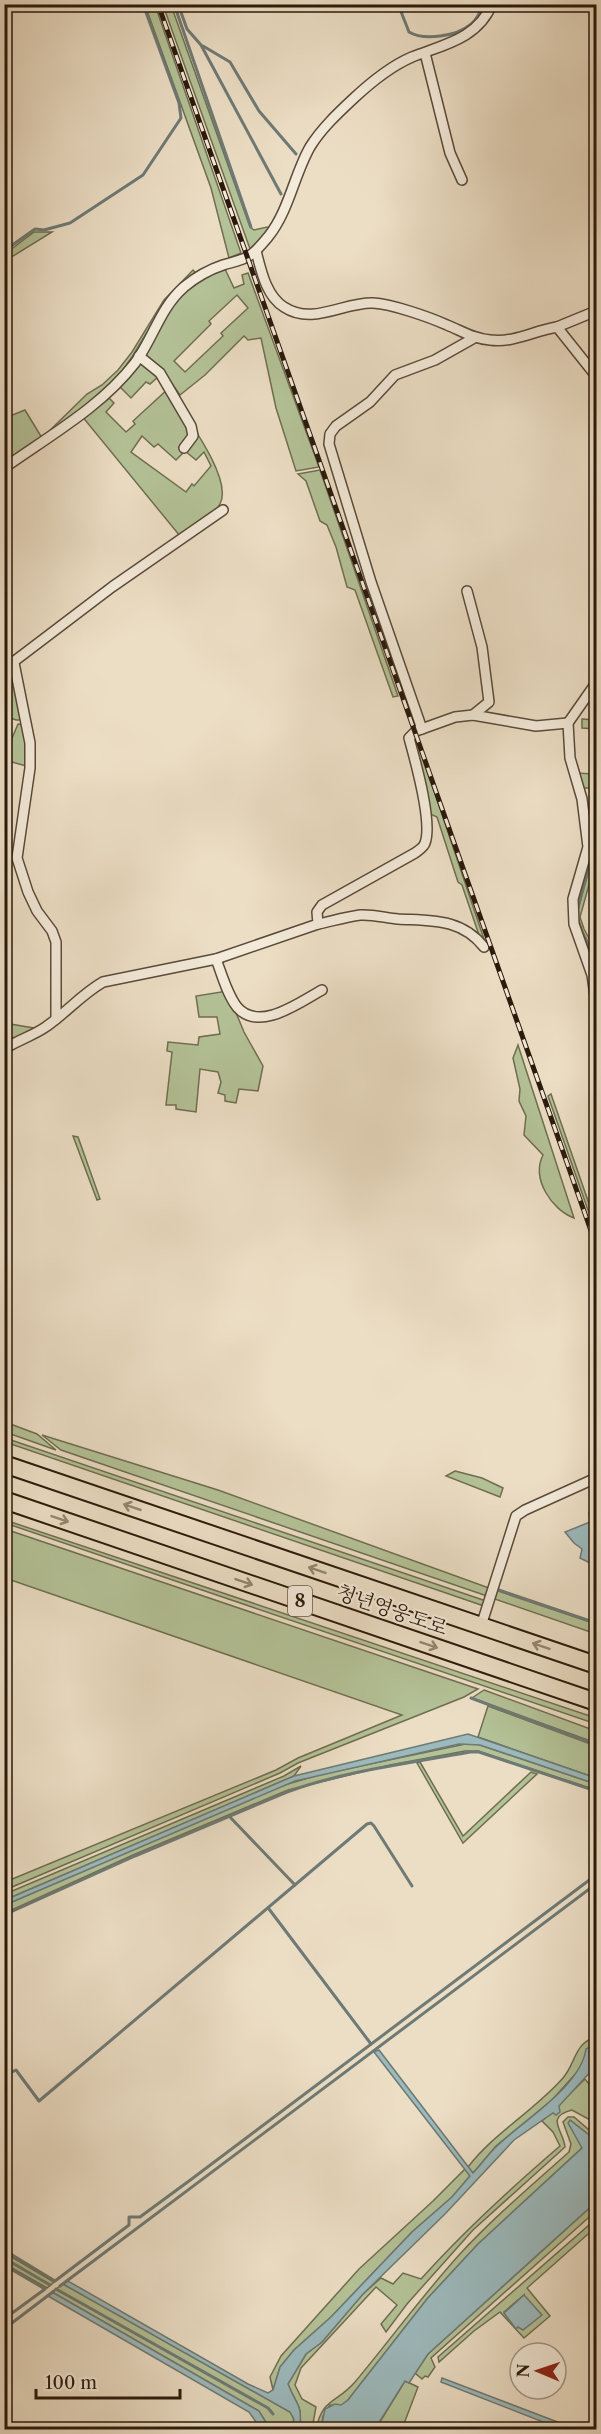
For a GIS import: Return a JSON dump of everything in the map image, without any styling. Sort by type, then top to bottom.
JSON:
[{"type":"highway","name":"청년영웅도로","points":[[4,1464],[597,1665]]},
{"type":"highway","name":"청년영웅도로","points":[[4,1500],[597,1702]]},
{"type":"street","points":[[4,468],[104,396],[139,356],[167,305],[183,288],[202,274],[247,258],[256,251],[271,233],[283,213],[310,146],[354,98],[394,66],[411,57],[453,42],[470,32],[484,20],[492,4]]},
{"type":"street","points":[[425,53],[450,153],[462,180]]},
{"type":"street","points":[[256,251],[263,277],[282,307],[309,315],[374,303],[428,318],[474,338],[509,341],[543,329],[557,327],[597,311]]},
{"type":"street","points":[[557,327],[597,376]]},
{"type":"street","points":[[422,729],[371,582],[329,444],[330,434],[346,417],[370,402],[395,375],[435,360],[474,338]]},
{"type":"street","points":[[139,356],[160,373],[190,426],[193,436],[184,448]]},
{"type":"street","points":[[4,669],[112,587],[223,510]]},
{"type":"street","points":[[467,591],[482,647],[489,702],[473,715]]},
{"type":"street","points":[[14,663],[30,743],[30,768],[17,858],[28,892],[44,922],[52,931],[56,942],[56,1019]]},
{"type":"street","points":[[597,683],[568,723],[570,758],[582,799],[588,847],[573,899],[574,924],[592,975],[597,1003]]},
{"type":"street","points":[[318,924],[317,912],[322,904],[415,853],[425,844],[427,830],[424,808],[409,738],[422,729],[455,717],[473,715],[536,726],[568,723]]},
{"type":"street","points":[[4,1049],[20,1038],[44,1029],[88,990],[104,981],[216,959],[318,924],[363,915],[435,920],[457,926],[477,938],[484,947]]},
{"type":"street","points":[[216,959],[231,996],[238,1007],[249,1017],[264,1017],[291,1007],[322,990]]},
{"type":"street","points":[[481,1626],[516,1516],[597,1478]]},
{"type":"green space","points":[[145,5],[155,5],[241,253],[229,258],[211,188]]},
{"type":"green space","points":[[163,5],[171,5],[250,227],[254,230],[267,227],[270,229],[250,249]]},
{"type":"green space","points":[[34,232],[52,232],[5,261],[5,254]]},
{"type":"green space","points":[[225,269],[234,288],[244,284],[242,275],[248,273],[319,467],[296,471],[276,408],[261,338],[248,340],[244,336],[205,375],[180,395],[163,371],[143,354],[175,303],[185,293]],"holes":[[[237,295],[248,308],[221,333],[223,336],[185,372],[174,361],[211,324],[209,321]]]},
{"type":"green space","points":[[193,270],[195,272],[166,301],[117,378],[99,396],[45,435],[87,394],[102,385],[118,370],[132,352],[164,300]]},
{"type":"green space","points":[[140,359],[158,377],[150,384],[146,382],[131,398],[118,385]]},
{"type":"green space","points":[[168,389],[204,445],[220,478],[222,493],[220,504],[208,517],[180,536],[81,415],[108,397],[114,403],[106,412],[126,432],[135,424],[133,421]],"holes":[[[142,436],[154,447],[158,444],[176,460],[185,451],[196,460],[204,452],[211,466],[186,492],[131,452]]]},
{"type":"green space","points":[[25,410],[42,437],[5,464],[5,418]]},
{"type":"green space","points":[[320,470],[398,696],[393,697],[355,590],[347,587],[336,547],[327,525],[320,521],[306,481],[298,474]]},
{"type":"green space","points":[[13,665],[23,720],[5,716],[5,688],[10,680],[4,671]]},
{"type":"green space","points":[[582,719],[596,720],[596,774],[589,788],[581,788],[577,773],[593,774],[595,729],[582,728]]},
{"type":"green space","points":[[18,724],[24,725],[28,746],[26,766],[5,760],[4,741],[10,743]]},
{"type":"green space","points":[[416,737],[485,942],[480,938],[462,885],[458,882],[437,817],[428,813],[412,740]]},
{"type":"green space","points":[[596,779],[591,819],[594,863],[592,867],[594,867],[580,917],[596,951],[596,972],[594,953],[585,938],[577,915],[591,858],[588,819],[592,810],[591,789]]},
{"type":"green space","points":[[227,991],[244,1032],[263,1066],[258,1091],[239,1089],[236,1103],[225,1101],[225,1095],[218,1093],[221,1082],[218,1072],[200,1069],[196,1112],[176,1109],[176,1105],[166,1105],[172,1052],[167,1051],[168,1042],[198,1045],[199,1037],[220,1034],[217,1017],[199,1017],[196,996]]},
{"type":"green space","points":[[4,1023],[34,1028],[18,1038],[5,1037]]},
{"type":"green space","points":[[518,1045],[574,1218],[551,1201],[540,1174],[543,1155],[524,1135],[526,1116],[519,1101],[520,1089],[513,1058]]},
{"type":"green space","points":[[551,1094],[596,1224],[596,1233],[548,1096]]},
{"type":"green space","points":[[73,1136],[78,1137],[100,1199],[97,1200]]},
{"type":"green space","points":[[5,1422],[37,1434],[56,1450],[5,1432]]},
{"type":"green space","points":[[42,1435],[218,1490],[489,1588],[487,1596],[61,1450]]},
{"type":"green space","points":[[5,1438],[486,1601],[484,1606],[5,1442]]},
{"type":"green space","points":[[455,1471],[482,1478],[503,1488],[500,1497],[446,1476]]},
{"type":"green space","points":[[5,1520],[596,1718],[596,1724],[5,1523]]},
{"type":"green space","points":[[5,1529],[478,1689],[464,1697],[298,1763],[280,1773],[5,1890],[5,1882],[276,1770],[298,1758],[402,1715],[5,1578]]},
{"type":"green space","points":[[495,1590],[596,1624],[596,1634],[492,1598]]},
{"type":"green space","points":[[484,1690],[596,1731],[596,1743],[472,1698]]},
{"type":"green space","points":[[488,1706],[596,1746],[596,1778],[478,1737]]},
{"type":"green space","points":[[470,1743],[596,1784],[596,1790],[478,1751],[465,1751],[390,1765],[288,1790],[133,1855],[5,1913],[4,1905],[281,1786],[322,1774]]},
{"type":"green space","points":[[420,1762],[463,1836],[531,1772],[537,1774],[463,1843],[417,1763]]},
{"type":"green space","points":[[301,1766],[294,1776],[5,1900],[5,1894],[284,1776]]},
{"type":"green space","points":[[596,2037],[596,2044],[593,2045],[578,2071],[552,2100],[496,2146],[473,2173],[468,2167],[479,2154],[552,2090],[563,2078],[583,2044]]},
{"type":"green space","points":[[595,2078],[596,2117],[590,2120],[572,2110],[559,2116],[557,2121],[565,2147],[473,2230],[407,2304],[386,2332],[381,2324],[397,2305],[376,2287],[301,2368],[295,2385],[302,2399],[316,2407],[312,2429],[300,2429],[299,2409],[288,2384],[306,2354],[322,2342],[363,2294],[381,2278],[393,2284],[403,2273],[421,2279],[488,2210],[560,2146],[553,2132],[542,2121],[585,2079],[589,2084]]},
{"type":"green space","points":[[568,2117],[574,2117],[588,2129],[596,2124],[596,2136],[593,2138],[570,2120],[582,2148],[478,2244],[427,2299],[348,2400],[341,2406],[330,2405],[323,2416],[321,2429],[316,2430],[326,2407],[355,2382],[459,2255],[499,2215],[569,2152],[571,2144],[563,2122]]},
{"type":"green space","points":[[465,2169],[470,2176],[452,2197],[412,2232],[331,2317],[294,2350],[280,2367],[273,2390],[270,2377],[281,2356],[359,2269]]},
{"type":"green space","points":[[596,2202],[596,2211],[431,2358],[435,2367],[428,2377],[425,2376],[422,2379],[415,2373],[428,2354]]},
{"type":"green space","points":[[596,2219],[596,2227],[527,2288],[550,2316],[524,2338],[500,2312],[439,2362],[438,2357]],"holes":[[[524,2295],[518,2327],[504,2312]]]},
{"type":"green space","points":[[5,2253],[54,2282],[47,2288],[5,2264]]},
{"type":"green space","points":[[63,2284],[290,2412],[294,2420],[293,2427],[291,2429],[270,2429],[259,2411],[52,2292]]},
{"type":"green space","points":[[405,2381],[418,2387],[402,2429],[375,2430]]},
{"type":"water","points":[[596,1510],[596,1566],[580,1558],[582,1549],[565,1532],[590,1522],[589,1513]]},
{"type":"water","points":[[468,1734],[596,1778],[596,1784],[480,1745],[459,1744],[295,1781],[5,1905],[5,1900],[294,1776]]},
{"type":"water","points":[[596,2044],[594,2068],[559,2106],[560,2112],[556,2115],[553,2113],[514,2140],[445,2214],[363,2294],[322,2342],[306,2354],[288,2384],[299,2409],[300,2429],[291,2429],[294,2419],[290,2412],[63,2284],[68,2281],[248,2384],[268,2393],[273,2390],[280,2367],[294,2350],[331,2317],[412,2232],[452,2197],[470,2176],[374,2052],[379,2050],[473,2173],[498,2145],[563,2089],[582,2063],[586,2049]]},
{"type":"water","points":[[570,2120],[593,2138],[596,2136],[596,2202],[428,2354],[409,2383],[405,2381],[375,2429],[321,2429],[325,2409],[335,2404],[341,2405],[348,2400],[427,2299],[478,2244],[582,2148],[568,2123]]},
{"type":"water","points":[[52,2292],[259,2411],[270,2429],[261,2429],[249,2412],[48,2296]]},
{"type":"water","points":[[524,2295],[542,2315],[523,2330],[518,2327],[516,2329],[504,2313]]},
{"type":"water","points":[[442,2378],[576,2429],[561,2429],[441,2382]]},
{"type":"waterway","points":[[4,8],[8,4]]},
{"type":"waterway","points":[[4,251],[35,229],[44,230],[70,223],[143,175],[181,118],[179,103],[143,4]]},
{"type":"waterway","points":[[174,4],[251,227]]},
{"type":"waterway","points":[[178,4],[187,29],[201,45],[281,194]]},
{"type":"waterway","points":[[398,4],[409,32],[431,37],[464,29],[475,21],[483,4]]},
{"type":"waterway","points":[[203,46],[230,62],[259,111],[296,154]]},
{"type":"waterway","points":[[588,819],[592,788],[596,778]]},
{"type":"waterway","points":[[578,907],[590,864],[590,853]]},
{"type":"waterway","points":[[580,928],[593,954],[596,975]]},
{"type":"waterway","points":[[496,1589],[596,1623]]},
{"type":"waterway","points":[[471,1698],[596,1745]]},
{"type":"waterway","points":[[4,1915],[135,1856],[287,1792],[354,1773],[479,1752],[596,1791]]},
{"type":"waterway","points":[[229,1816],[295,1885]]},
{"type":"waterway","points":[[4,2076],[16,2070],[39,2101],[367,1824],[371,1823],[374,1826],[412,1886]]},
{"type":"waterway","points":[[4,2250],[55,2281],[129,2225],[129,2217],[140,2217],[596,1875]]},
{"type":"waterway","points":[[60,2286],[596,1884]]},
{"type":"waterway","points":[[269,1909],[371,2044]]},
{"type":"waterway","points":[[4,2258],[50,2285]]},
{"type":"waterway","points":[[4,2265],[45,2289],[4,2319]]},
{"type":"waterway","points":[[56,2289],[268,2408],[273,2414]]},
{"type":"waterway","points":[[4,2329],[54,2291]]},
{"type":"waterway","points":[[4,2424],[34,2430]]},
{"type":"railway","points":[[158,4],[596,1245]]}]
